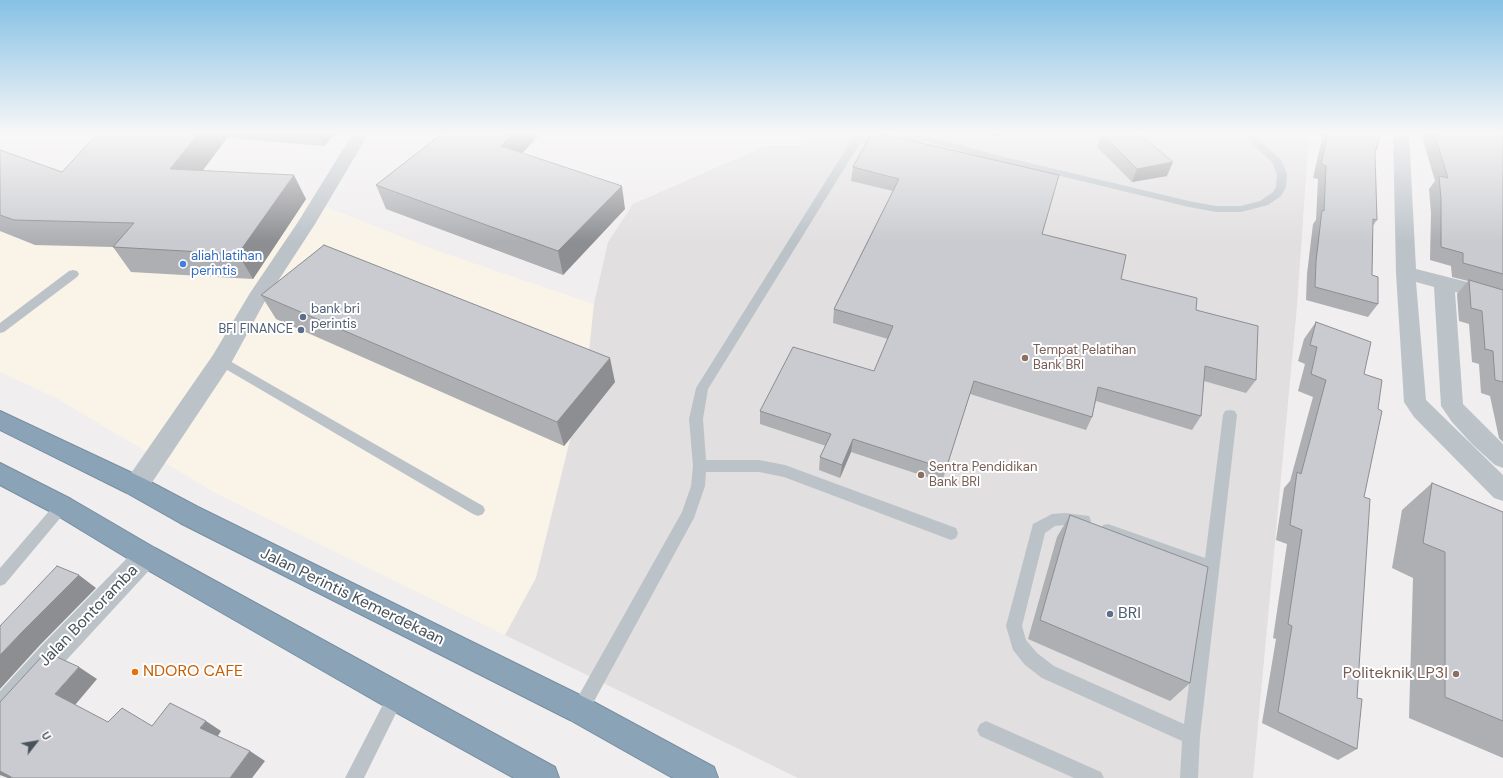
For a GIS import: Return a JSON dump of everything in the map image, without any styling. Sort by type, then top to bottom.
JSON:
[{"type":"highway","name":"Jalan Perintis Kemerdekaan","points":[[0,420],[136,486],[188,515],[580,710],[703,778]]},
{"type":"highway","points":[[0,473],[62,506],[146,556],[396,697],[544,778]]},
{"type":"street","points":[[136,486],[221,361],[257,298],[306,224],[339,169]]},
{"type":"street","points":[[1402,169],[1406,273],[1415,402],[1422,411],[1503,491]]},
{"type":"street","points":[[1406,273],[1503,298]]},
{"type":"street","points":[[1444,283],[1452,406],[1475,432],[1503,458]]},
{"type":"street","name":"Jalan Bontoramba","points":[[0,713],[50,656],[146,556]]},
{"type":"lane","points":[[580,710],[689,514],[698,486],[700,466],[696,419],[702,388],[838,169]]},
{"type":"lane","points":[[1045,169],[1190,204],[1228,209],[1241,209],[1264,203],[1277,194],[1281,187],[1281,169]]},
{"type":"lane","points":[[0,328],[74,274]]},
{"type":"lane","points":[[221,361],[478,510]]},
{"type":"lane","points":[[1189,778],[1191,736],[1230,415]]},
{"type":"lane","points":[[700,466],[759,466],[785,471],[951,533]]},
{"type":"lane","points":[[0,579],[62,506]]},
{"type":"lane","points":[[1191,736],[1048,672],[1031,659],[1019,644],[1014,626],[1038,529],[1052,520],[1065,519],[1083,521],[1212,566]]},
{"type":"lane","points":[[354,778],[396,697]]},
{"type":"lane","points":[[986,730],[1096,778]]},
{"type":"shaded area","points":[[0,169],[11,169],[75,194],[139,169],[205,169],[185,195],[306,199],[435,250],[594,304],[587,371],[536,578],[505,635],[217,494],[56,398],[0,372]]},
{"type":"shaded area","name":"Sentra Pendidikan Bank BRI","points":[[712,169],[1306,169],[1297,306],[1253,778],[798,778],[505,635],[536,578],[587,371],[594,304],[608,242],[633,204]]},
{"type":"building","points":[[0,169],[54,169],[62,172],[64,169],[176,169],[294,175],[238,254],[113,247],[134,223],[14,220],[0,215]]},
{"type":"building","points":[[396,169],[572,169],[622,186],[558,251],[376,185]]},
{"type":"building","name":"Tempat Pelatihan Bank BRI","points":[[862,169],[1034,169],[1059,175],[1042,234],[1126,255],[1121,279],[1197,298],[1196,310],[1258,326],[1256,380],[1205,366],[1201,416],[1098,387],[1092,417],[974,381],[946,469],[853,439],[842,465],[820,457],[831,434],[760,411],[793,347],[874,371],[893,326],[834,309],[899,179]]},
{"type":"building","points":[[1326,169],[1375,169],[1377,220],[1373,219],[1372,275],[1378,277],[1378,304],[1315,287],[1316,261],[1322,210],[1324,211]]},
{"type":"building","points":[[1445,169],[1503,169],[1503,274],[1463,263],[1463,253],[1441,247],[1441,199],[1439,176],[1448,178]]},
{"type":"building","points":[[324,245],[610,358],[557,422],[261,295]]},
{"type":"building","points":[[1469,280],[1503,290],[1503,382],[1495,380],[1493,351],[1485,349],[1482,311],[1471,308]]},
{"type":"building","points":[[1316,322],[1371,342],[1364,374],[1382,380],[1378,409],[1382,411],[1364,497],[1370,499],[1357,698],[1362,699],[1357,749],[1278,712],[1292,626],[1288,624],[1302,530],[1290,525],[1297,472],[1301,474],[1326,380],[1311,374],[1317,347],[1310,345]]},
{"type":"building","points":[[1432,483],[1503,512],[1503,721],[1445,697],[1445,552],[1423,543]]},
{"type":"building","name":"BRI","points":[[1070,515],[1208,567],[1190,683],[1040,620]]},
{"type":"building","points":[[57,566],[79,575],[0,655],[0,626]]},
{"type":"building","points":[[46,652],[79,667],[55,694],[108,722],[122,708],[152,726],[170,703],[206,721],[200,728],[250,751],[230,778],[13,778],[0,771],[0,702]]},
{"type":"place","name":"aliah latihan perintis","points":[[183,264]]},
{"type":"place","name":"bank bri perintis","points":[[303,317]]},
{"type":"place","name":"BFI FINANCE","points":[[301,330]]},
{"type":"place","name":"Tempat Pelatihan Bank BRI","points":[[1025,358]]},
{"type":"place","name":"Sentra Pendidikan Bank BRI","points":[[921,475]]},
{"type":"place","name":"BRI","points":[[1110,614]]},
{"type":"place","name":"NDORO CAFE","points":[[135,672]]},
{"type":"place","name":"Politeknik LP3I","points":[[1456,674]]}]
